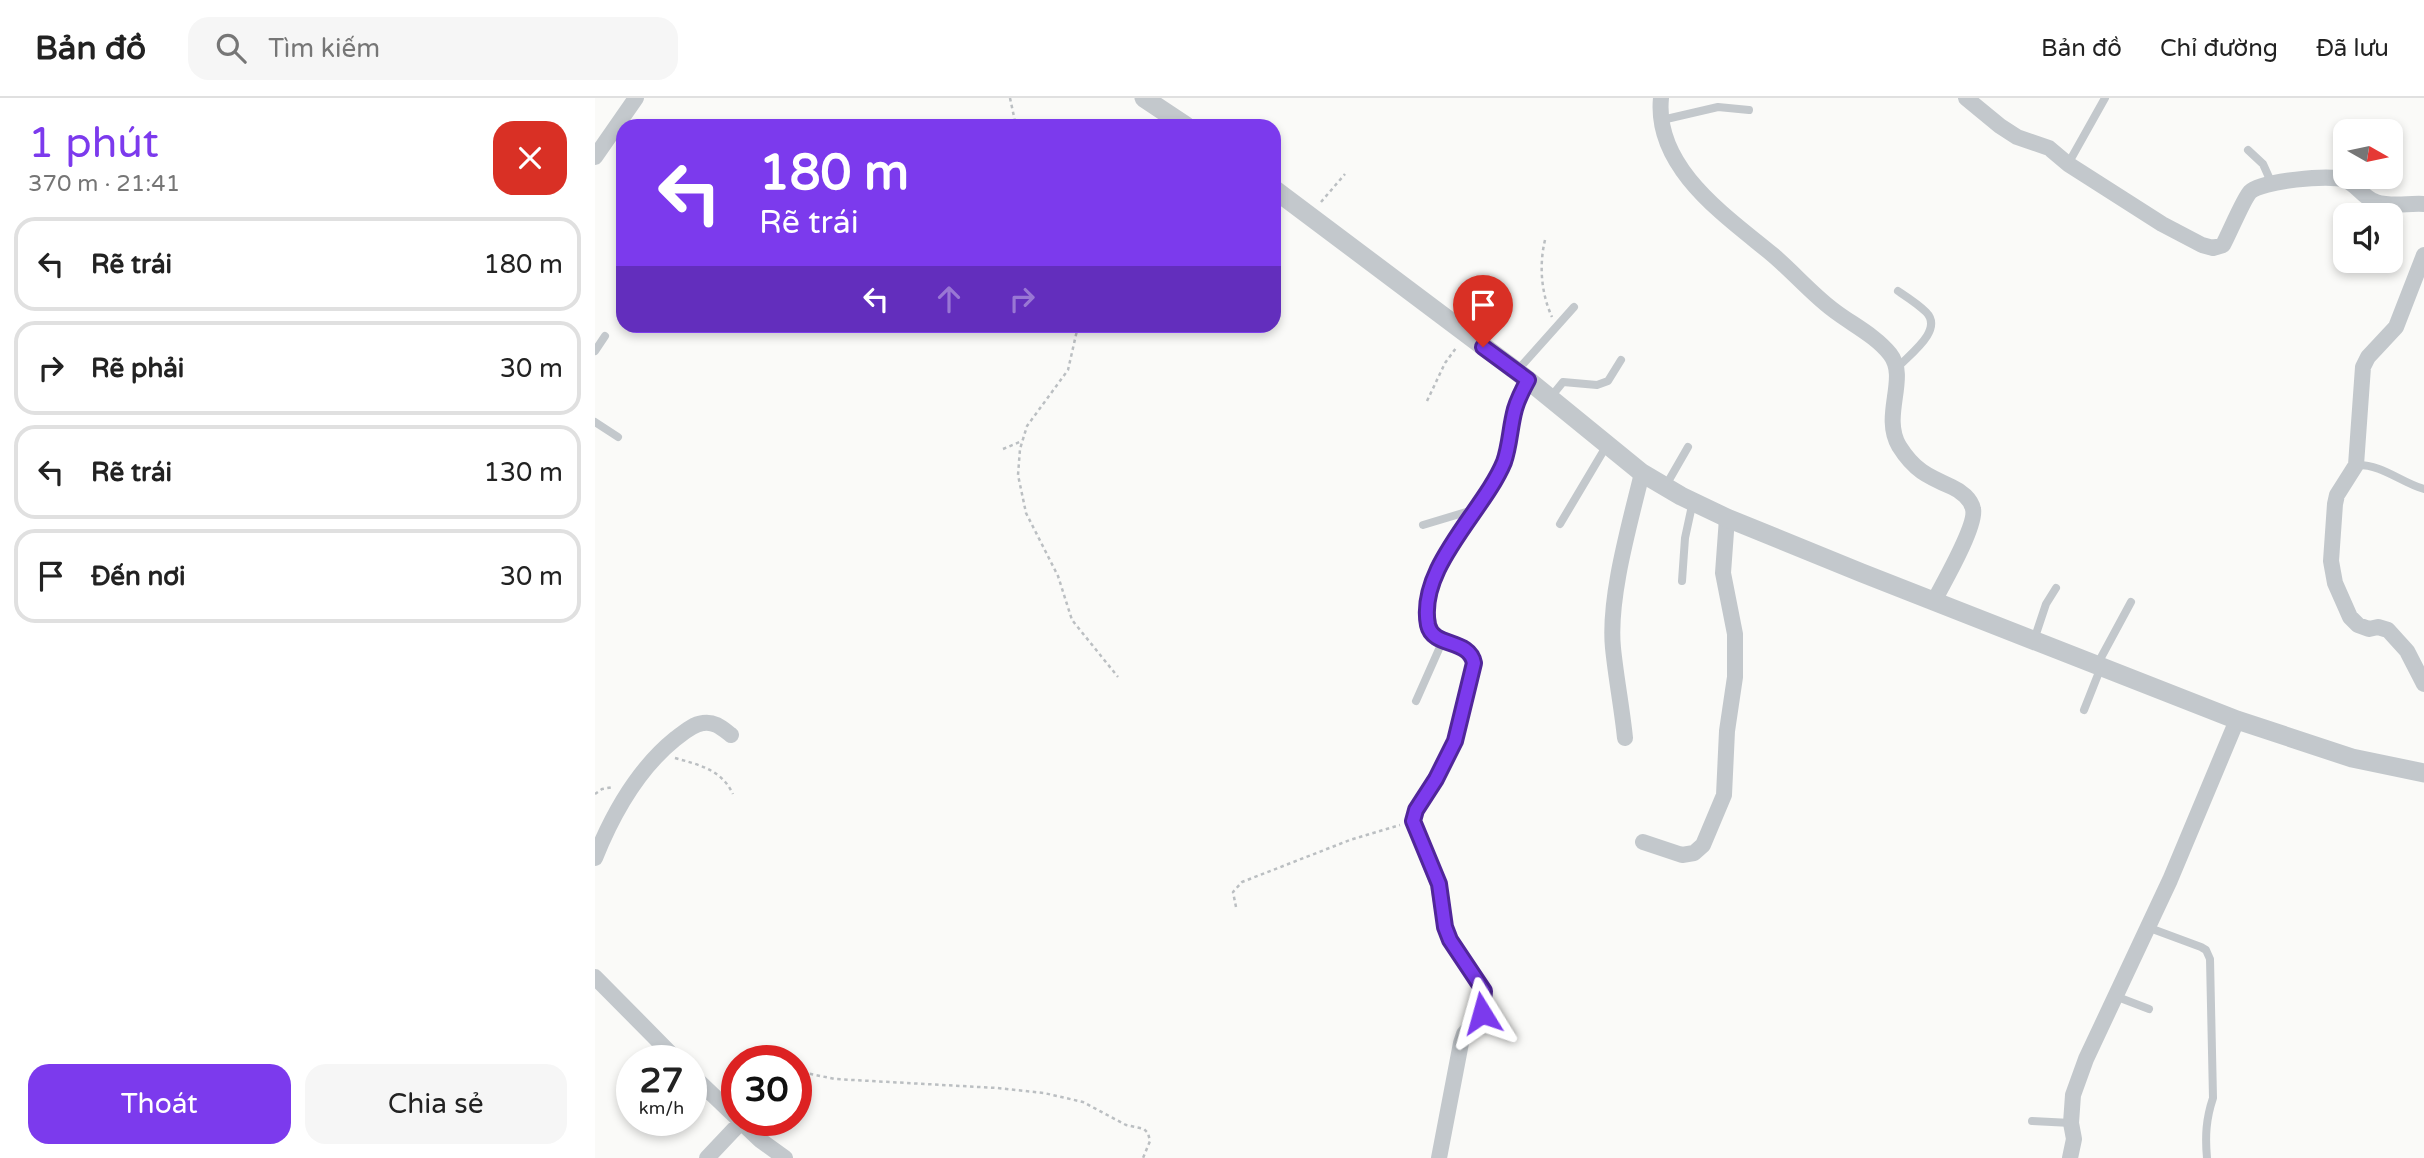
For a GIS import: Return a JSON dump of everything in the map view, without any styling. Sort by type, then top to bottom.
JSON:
[{"type":"street","points":[[621,119],[636,98]]},
{"type":"street","points":[[1144,98],[1176,119]]},
{"type":"street","points":[[1661,98],[1659,110],[1674,157],[1689,178],[1714,206],[1821,300],[1886,349],[1898,367],[1892,413],[1892,428],[1897,443],[1912,465],[1923,474],[1959,490],[1969,499],[1973,509],[1974,517],[1969,531],[1934,601]]},
{"type":"street","points":[[1966,98],[2017,137],[2049,148],[2068,164],[2162,224],[2213,248],[2223,244],[2250,191],[2272,184],[2316,177],[2344,179],[2375,201],[2389,204],[2424,204]]},
{"type":"street","points":[[595,157],[616,127]]},
{"type":"street","points":[[1281,194],[1522,376],[1641,473],[1665,487],[1727,518],[2237,720],[2352,758],[2424,773]]},
{"type":"street","points":[[2424,255],[2396,327],[2368,357],[2363,367],[2356,466],[2337,495],[2331,561],[2335,583],[2350,617],[2358,625],[2368,629],[2378,627],[2388,630],[2420,663],[2424,684]]},
{"type":"street","points":[[1439,1158],[1461,1043],[1464,1034],[1482,1013],[1484,991],[1450,940],[1445,927],[1439,884],[1413,821],[1416,810],[1436,779],[1455,741],[1474,663],[1472,655],[1465,648],[1437,638],[1429,628],[1427,614],[1438,570],[1504,463],[1522,376]]},
{"type":"street","points":[[1625,738],[1613,647],[1613,619],[1617,586],[1641,473]]},
{"type":"street","points":[[1643,842],[1682,855],[1694,853],[1703,845],[1724,795],[1726,744],[1735,677],[1735,634],[1723,573],[1727,518]]},
{"type":"street","points":[[2070,1158],[2074,1139],[2071,1122],[2073,1095],[2086,1059],[2170,880],[2237,720]]},
{"type":"street","points":[[595,858],[638,776],[658,753],[684,731],[702,723],[714,724],[731,736]]},
{"type":"street","points":[[595,977],[662,1045]]},
{"type":"street","points":[[707,1089],[721,1103]]},
{"type":"street","points":[[707,1158],[726,1136]]},
{"type":"street","points":[[756,1136],[785,1158]]},
{"type":"lane","points":[[2068,164],[2105,98]]},
{"type":"lane","points":[[1662,120],[1718,107],[1749,110]]},
{"type":"lane","points":[[2248,150],[2263,164],[2272,184]]},
{"type":"lane","points":[[1898,290],[1927,313],[1932,323],[1930,333],[1898,367]]},
{"type":"lane","points":[[1522,376],[1557,326],[1574,307]]},
{"type":"lane","points":[[595,351],[605,336]]},
{"type":"lane","points":[[1550,398],[1563,382],[1597,385],[1608,381],[1621,360]]},
{"type":"lane","points":[[595,422],[618,438]]},
{"type":"lane","points":[[1560,524],[1607,445]]},
{"type":"lane","points":[[1665,487],[1688,447]]},
{"type":"lane","points":[[2356,466],[2380,468],[2424,489]]},
{"type":"lane","points":[[1682,582],[1685,538],[1693,501]]},
{"type":"lane","points":[[1423,525],[1476,510]]},
{"type":"lane","points":[[2034,640],[2046,604],[2056,588]]},
{"type":"lane","points":[[2084,710],[2099,666],[2131,603]]},
{"type":"lane","points":[[1416,701],[1443,640]]},
{"type":"lane","points":[[2147,927],[2201,947],[2206,950],[2210,959],[2213,1098],[2206,1119],[2207,1158]]},
{"type":"lane","points":[[2115,996],[2150,1009]]},
{"type":"lane","points":[[2032,1121],[2071,1122]]},
{"type":"path","points":[[1010,98],[1014,119]]},
{"type":"path","points":[[1309,215],[1345,174]]},
{"type":"path","points":[[1545,240],[1542,254],[1542,289],[1557,326]]},
{"type":"path","points":[[1077,333],[1069,370],[1027,426],[1022,441],[1018,475],[1026,513],[1058,576],[1072,620],[1118,677]]},
{"type":"path","points":[[1427,401],[1445,363],[1467,335]]},
{"type":"path","points":[[1003,449],[1022,441]]},
{"type":"path","points":[[658,753],[707,767],[728,783],[733,794]]},
{"type":"path","points":[[1236,907],[1233,892],[1242,881],[1350,840],[1413,821]]},
{"type":"path","points":[[812,1074],[835,1079],[997,1088],[1044,1093],[1083,1102],[1126,1125],[1144,1129],[1150,1141],[1143,1158]]},
{"type":"route","points":[[1482,1013],[1484,991],[1450,940],[1445,927],[1439,884],[1413,821],[1416,810],[1436,779],[1455,741],[1474,663],[1472,655],[1465,648],[1437,638],[1429,628],[1427,614],[1430,594],[1447,553],[1504,463],[1515,409],[1528,380],[1483,347]]}]
